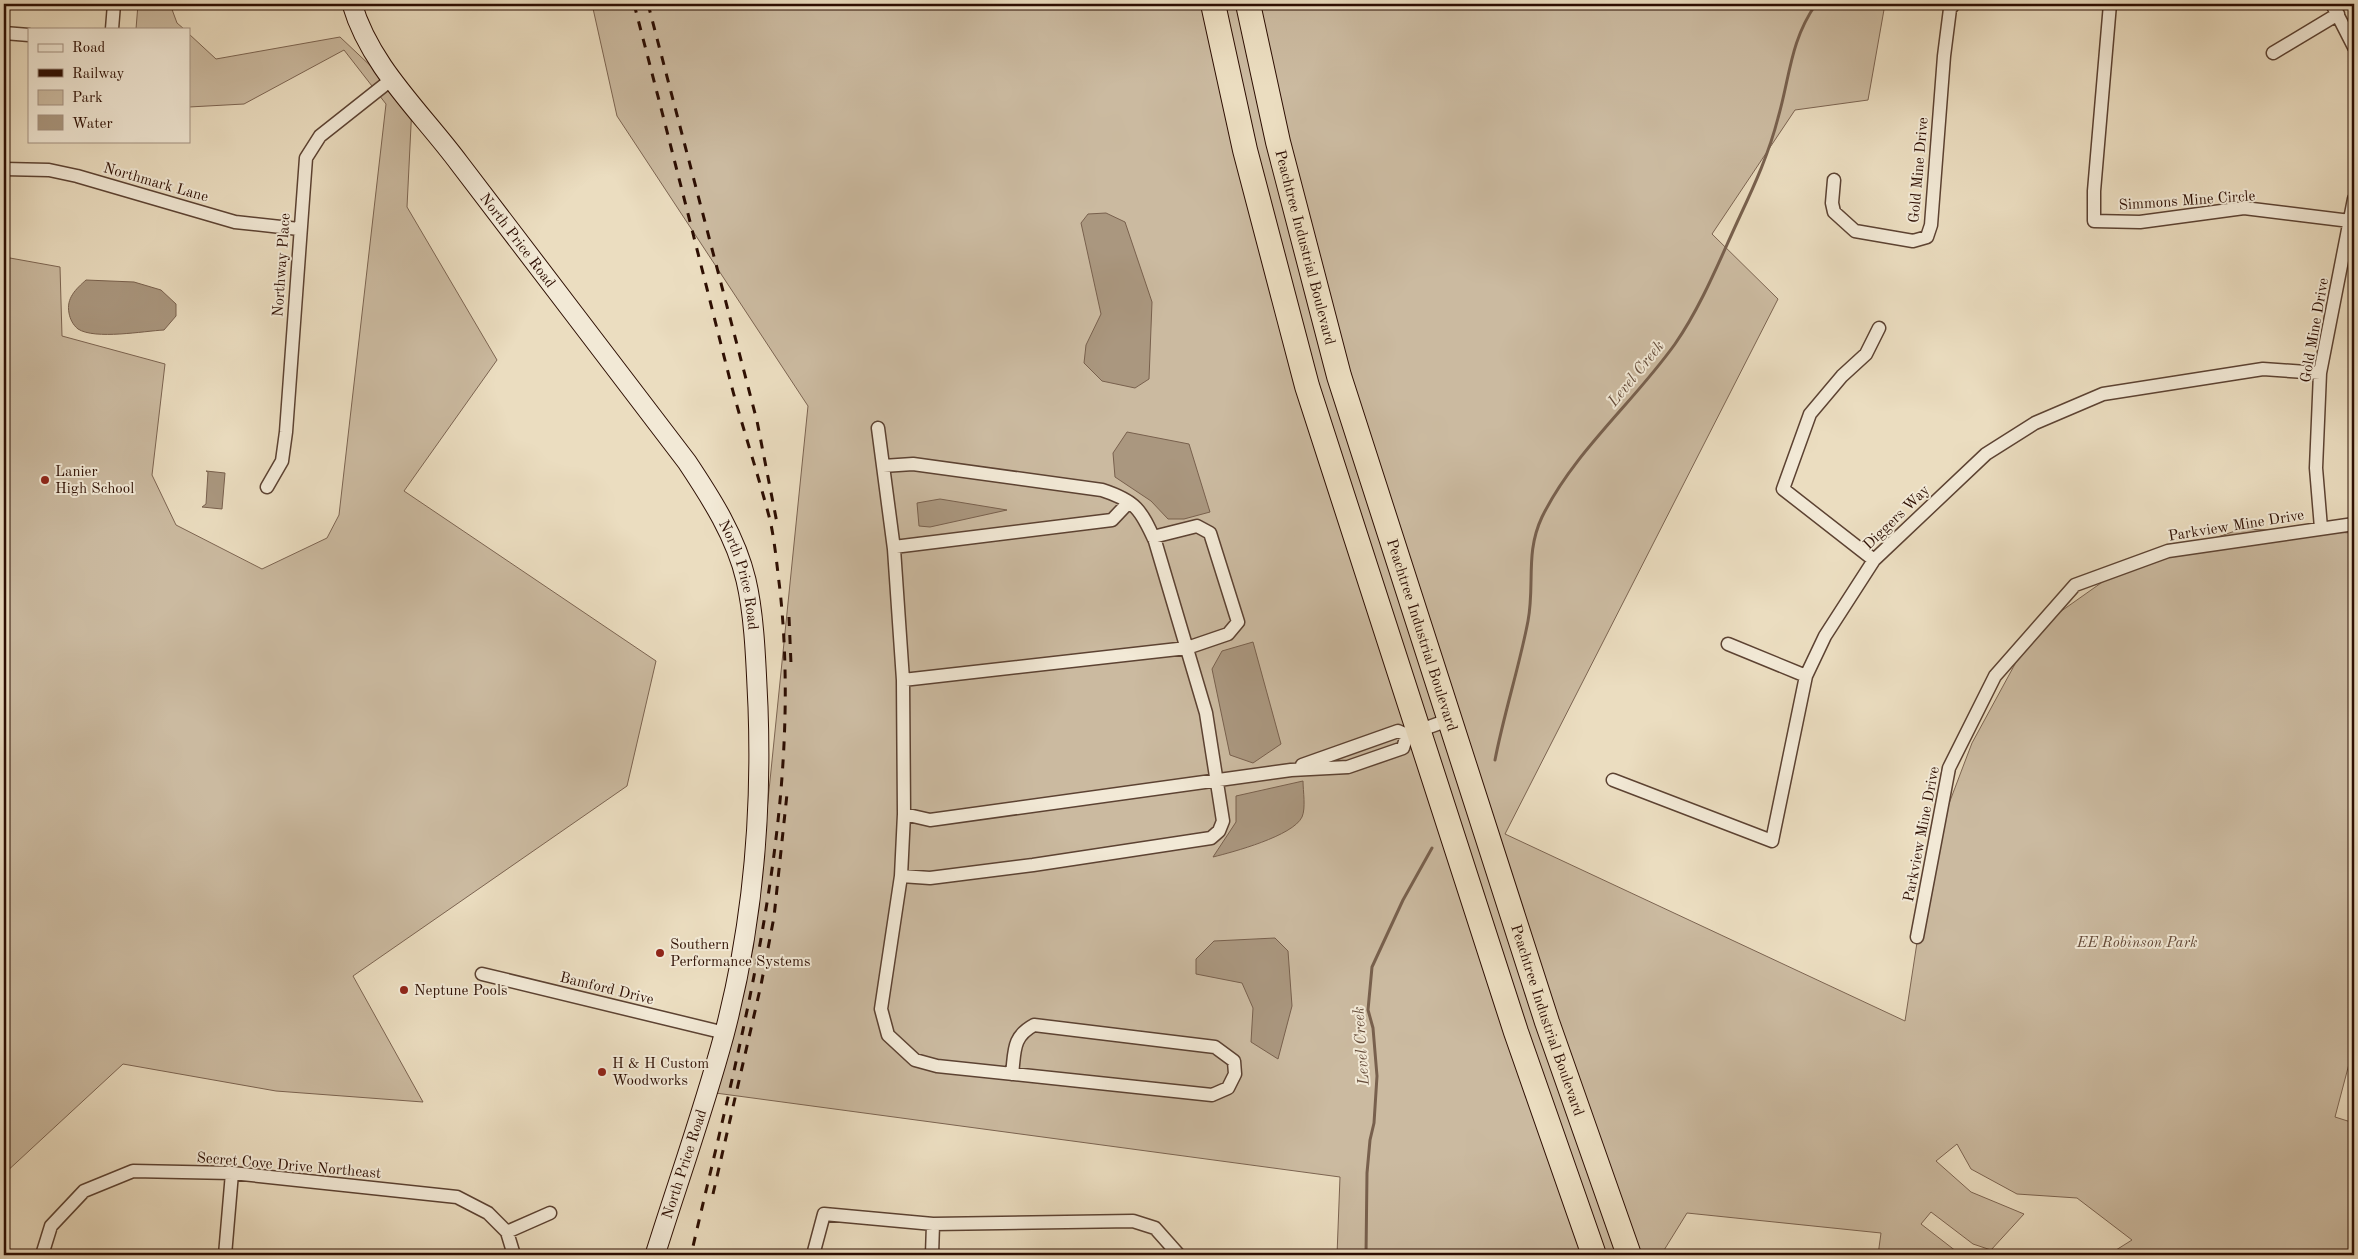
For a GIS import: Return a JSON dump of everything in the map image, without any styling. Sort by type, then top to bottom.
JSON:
[{"type":"highway","points":[[1213,4],[1245,150],[1307,386],[1413,732],[1594,1255]]},
{"type":"highway","name":"Peachtree Industrial Boulevard","points":[[1248,4],[1278,142],[1339,376],[1548,1022],[1630,1255]]},
{"type":"street","points":[[112,28],[114,4]]},
{"type":"street","name":"North Price Road","points":[[352,4],[370,49],[687,462],[712,501],[732,540],[746,580],[756,656],[760,751],[754,862],[744,947],[725,1033],[655,1255]]},
{"type":"street","name":"Gold Mine Drive","points":[[1834,180],[1832,203],[1834,212],[1855,230],[1913,242],[1927,237],[1931,225],[1944,56],[1950,9],[1954,4]]},
{"type":"street","name":"Simmons Mine Circle","points":[[2110,4],[2094,191],[2094,222],[2140,222],[2244,208],[2350,221]]},
{"type":"street","points":[[2273,53],[2335,9],[2354,46]]},
{"type":"street","points":[[4,33],[28,35]]},
{"type":"street","name":"Northway Place","points":[[267,487],[282,461],[286,432],[306,158],[320,136],[392,79]]},
{"type":"street","name":"Northmark Lane","points":[[4,169],[49,170],[77,176],[235,222],[300,229]]},
{"type":"street","name":"Gold Mine Drive","points":[[2321,528],[2316,468],[2320,373],[2354,199]]},
{"type":"street","points":[[1874,560],[1783,489],[1810,414],[1842,376],[1866,354],[1879,328]]},
{"type":"street","name":"Diggers Way","points":[[1613,780],[1772,841],[1806,676],[1825,636],[1874,560],[1986,454],[2035,423],[2103,394],[2263,369],[2320,373]]},
{"type":"street","points":[[878,428],[894,547],[902,680],[904,814],[902,876],[881,1009],[888,1035],[915,1060],[936,1066],[1012,1074],[1212,1095],[1228,1088],[1234,1074],[1234,1061],[1215,1047],[1034,1025],[1021,1032],[1015,1047],[1012,1074]]},
{"type":"street","points":[[883,466],[913,464],[1102,490],[1129,502],[1146,518],[1206,713],[1223,821],[1219,831],[1211,838],[1033,865],[930,878],[902,876]]},
{"type":"street","points":[[894,547],[1112,520],[1129,502]]},
{"type":"street","name":"Parkview Mine Drive","points":[[1917,937],[1949,768],[1995,676],[2075,585],[2168,551],[2354,524]]},
{"type":"street","points":[[902,680],[1187,648],[1228,634],[1238,622],[1210,533],[1197,526],[1153,537]]},
{"type":"street","points":[[1728,644],[1806,676]]},
{"type":"street","points":[[1290,770],[1398,730],[1413,732],[1451,719]]},
{"type":"street","points":[[904,814],[930,820],[1290,770],[1348,767],[1403,748],[1413,732]]},
{"type":"street","name":"Bamford Drive","points":[[482,974],[725,1033]]},
{"type":"street","name":"Secret Cove Drive Northeast","points":[[42,1255],[51,1226],[84,1191],[133,1171],[232,1173],[457,1197],[488,1213],[507,1232],[514,1255]]},
{"type":"street","points":[[225,1255],[232,1173]]},
{"type":"street","points":[[507,1232],[550,1213]]},
{"type":"street","points":[[813,1255],[824,1214],[933,1224],[1133,1220],[1155,1228],[1179,1255]]},
{"type":"street","points":[[932,1255],[933,1224]]},
{"type":"green space","points":[[138,4],[170,4],[177,23],[183,28],[136,28]]},
{"type":"green space","name":"EE Robinson Park","points":[[592,4],[1885,4],[1868,100],[1795,110],[1712,234],[1778,299],[1505,834],[1905,1021],[1931,851],[1972,743],[2033,631],[2118,571],[2241,529],[2354,533],[2354,1045],[2335,1117],[2354,1123],[2354,1255],[2108,1255],[2132,1240],[2077,1198],[2017,1194],[1971,1169],[1957,1144],[1936,1161],[1971,1192],[2024,1214],[1991,1250],[1973,1244],[1931,1212],[1921,1224],[1961,1255],[1878,1255],[1881,1233],[1687,1213],[1661,1255],[1337,1255],[1340,1177],[708,1092],[753,948],[808,406],[617,116]]},
{"type":"green space","points":[[190,35],[216,59],[340,37],[412,105],[407,207],[497,360],[404,491],[656,661],[627,786],[353,976],[423,1102],[276,1091],[123,1064],[4,1174],[4,266],[10,258],[60,267],[62,336],[165,364],[152,475],[176,525],[262,569],[327,538],[339,515],[386,104],[344,50],[244,104],[190,107]]},
{"type":"water","points":[[1106,213],[1125,222],[1152,302],[1149,379],[1135,388],[1102,381],[1084,363],[1086,345],[1101,314],[1081,223],[1088,214]]},
{"type":"water","points":[[86,280],[134,282],[161,290],[176,304],[176,316],[164,330],[96,334],[78,329],[73,324],[68,308],[70,298]]},
{"type":"water","points":[[1127,432],[1189,444],[1210,512],[1184,519],[1168,519],[1151,501],[1115,477],[1113,453]]},
{"type":"water","points":[[206,471],[225,473],[222,509],[202,507],[206,504],[208,472]]},
{"type":"water","points":[[940,499],[1007,510],[930,527],[919,526],[917,503]]},
{"type":"water","points":[[1253,642],[1281,744],[1253,763],[1230,755],[1212,669],[1222,651]]},
{"type":"water","points":[[1303,781],[1303,813],[1296,824],[1275,837],[1213,857],[1236,822],[1236,796]]},
{"type":"water","points":[[1275,938],[1288,951],[1292,1006],[1278,1059],[1251,1042],[1253,1008],[1242,983],[1196,974],[1196,959],[1214,941]]},
{"type":"waterway","name":"Level Creek","points":[[1495,760],[1528,621],[1532,556],[1537,530],[1542,517],[1570,471],[1659,366],[1694,314],[1761,168],[1774,131],[1796,46],[1807,18],[1816,4]]},
{"type":"waterway","name":"Level Creek","points":[[1366,1255],[1367,1173],[1370,1140],[1374,1123],[1377,1076],[1373,1028],[1368,1010],[1372,967],[1403,900],[1432,848]]},
{"type":"railway","points":[[634,4],[731,384],[770,520],[780,590],[785,674],[783,758],[776,842],[763,926],[747,1009],[691,1255]]},
{"type":"railway","points":[[648,4],[757,421],[777,523]]},
{"type":"railway","points":[[789,617],[791,664]]},
{"type":"railway","points":[[713,1194],[761,985],[774,917],[787,794]]},
{"type":"place","name":"Lanier High School","points":[[45,480]]},
{"type":"place","name":"Southern Performance Systems","points":[[660,953]]},
{"type":"place","name":"Neptune Pools","points":[[404,990]]},
{"type":"place","name":"H & H Custom Woodworks","points":[[602,1072]]}]
